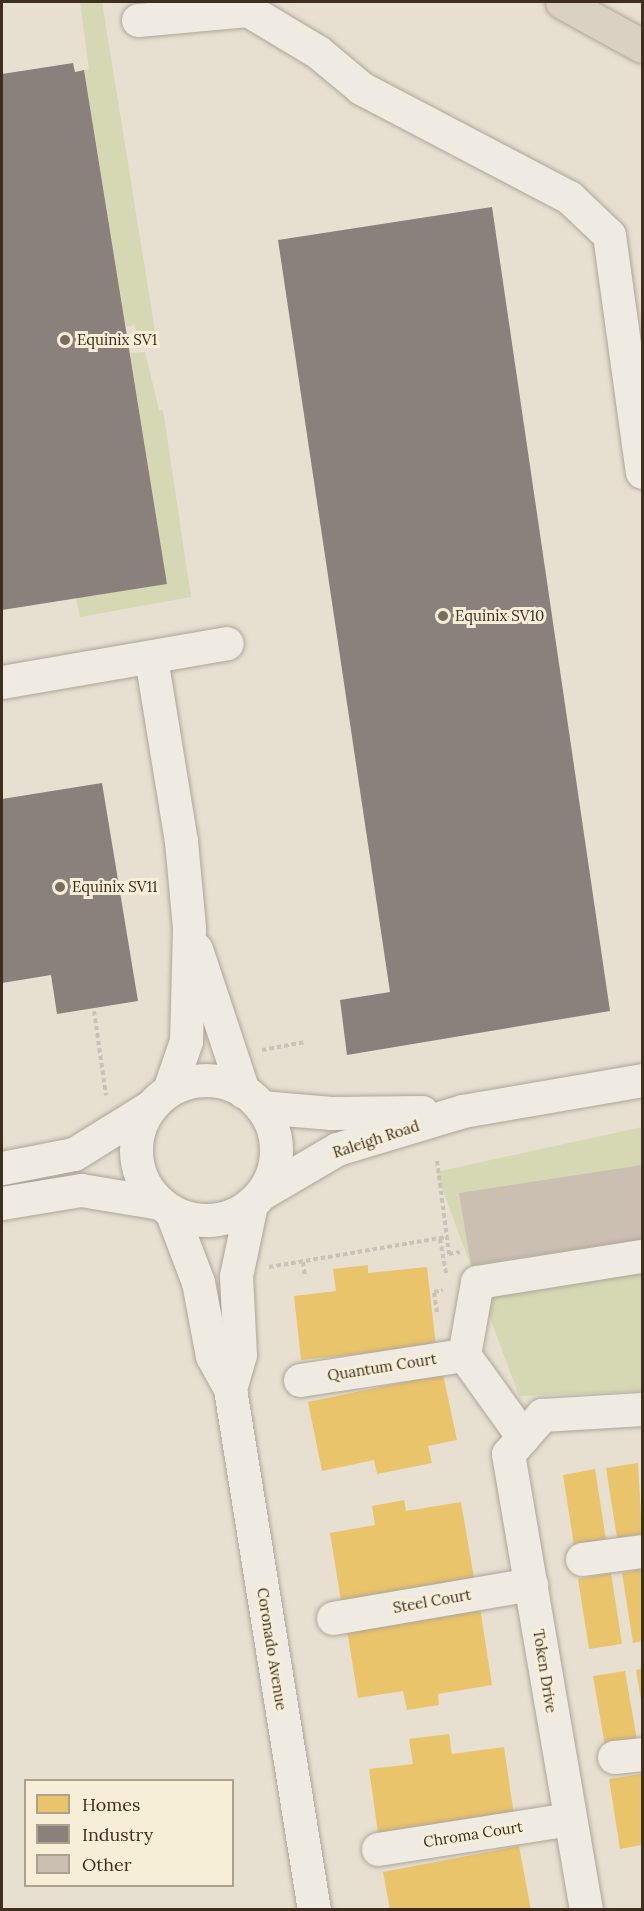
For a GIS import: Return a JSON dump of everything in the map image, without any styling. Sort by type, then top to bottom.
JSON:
[{"type":"highway","points":[[562,2],[642,46]]},
{"type":"street","points":[[138,20],[248,10],[318,52],[361,88],[569,197],[609,235],[642,472]]},
{"type":"street","points":[[2,682],[227,643]]},
{"type":"street","points":[[151,658],[181,841],[189,928],[186,1041],[160,1098],[140,1125],[138,1167],[146,1186],[165,1207]]},
{"type":"street","points":[[2,1203],[81,1190],[165,1207],[202,1220],[220,1218],[256,1198],[272,1173],[276,1150],[272,1127],[252,1099],[189,928]]},
{"type":"street","points":[[2,1168],[74,1154],[160,1098],[206,1080],[252,1099]]},
{"type":"street","name":"Raleigh Road","points":[[256,1198],[337,1149],[463,1111],[642,1080]]},
{"type":"street","name":"Raleigh Road","points":[[252,1099],[331,1113],[463,1111]]},
{"type":"street","name":"Coronado Avenue","points":[[230,1389],[240,1355],[236,1275],[256,1198]]},
{"type":"street","name":"Coronado Avenue","points":[[165,1207],[198,1282],[212,1356],[230,1389],[314,1910]]},
{"type":"street","points":[[642,1256],[477,1282],[464,1354],[523,1437],[542,1415],[642,1409]]},
{"type":"street","name":"Quantum Court","points":[[300,1380],[464,1354]]},
{"type":"street","name":"Token Drive","points":[[523,1437],[508,1454],[586,1910]]},
{"type":"street","points":[[582,1559],[642,1551]]},
{"type":"street","name":"Steel Court","points":[[333,1618],[531,1584]]},
{"type":"street","name":"Chroma Court","points":[[378,1849],[569,1819]]},
{"type":"path","points":[[94,1011],[107,1099]]},
{"type":"path","points":[[256,1051],[305,1042]]},
{"type":"path","points":[[437,1161],[449,1254],[460,1252]]},
{"type":"path","points":[[262,1268],[447,1237]]},
{"type":"path","points":[[303,1262],[305,1276]]},
{"type":"green space","points":[[80,2],[102,2],[156,337],[138,339],[135,325],[126,327],[84,70],[89,69]]},
{"type":"green space","points":[[145,352],[159,410],[163,410],[191,597],[80,617],[76,598],[167,584],[130,353]]},
{"type":"green space","points":[[642,1127],[642,1391],[519,1396],[436,1172]]},
{"type":"building: Homes","points":[[368,1265],[368,1273],[427,1267],[436,1346],[301,1360],[294,1296],[336,1291],[333,1269]]},
{"type":"building: Homes","points":[[443,1374],[457,1440],[428,1446],[432,1463],[377,1474],[374,1460],[322,1471],[308,1402]]},
{"type":"building: Homes","points":[[638,1463],[642,1534],[617,1538],[606,1468]]},
{"type":"building: Homes","points":[[595,1469],[606,1540],[574,1545],[563,1475]]},
{"type":"building: Homes","points":[[404,1500],[406,1511],[461,1502],[474,1578],[341,1601],[330,1533],[375,1525],[372,1506]]},
{"type":"building: Homes","points":[[642,1569],[642,1641],[633,1643],[622,1573]]},
{"type":"building: Homes","points":[[611,1573],[622,1644],[589,1649],[578,1579]]},
{"type":"building: Homes","points":[[480,1608],[492,1685],[438,1694],[439,1705],[407,1710],[403,1691],[358,1698],[347,1630]]},
{"type":"building: Homes","points":[[642,1669],[642,1699],[641,1700],[636,1670]]},
{"type":"building: Homes","points":[[625,1671],[637,1740],[605,1746],[593,1676]]},
{"type":"building: Homes","points":[[449,1734],[452,1754],[504,1747],[514,1815],[378,1833],[369,1769],[413,1764],[409,1739]]},
{"type":"building: Homes","points":[[641,1774],[642,1845],[620,1849],[609,1779]]},
{"type":"building: Homes","points":[[519,1846],[531,1910],[390,1910],[383,1872]]},
{"type":"building: Industry","name":"Equinix SV1","points":[[73,63],[75,72],[84,70],[167,584],[2,610],[2,74]]},
{"type":"building: Industry","name":"Equinix SV10","points":[[492,207],[610,1011],[347,1055],[340,1000],[390,992],[278,240]]},
{"type":"building: Industry","name":"Equinix SV11","points":[[102,783],[138,1001],[57,1014],[51,975],[2,983],[2,799]]},
{"type":"building: Other","points":[[642,1165],[642,1239],[471,1265],[459,1193]]},
{"type":"place","name":"Equinix SV1","points":[[65,340]]},
{"type":"place","name":"Equinix SV10","points":[[443,616]]},
{"type":"place","name":"Equinix SV11","points":[[60,887]]}]
